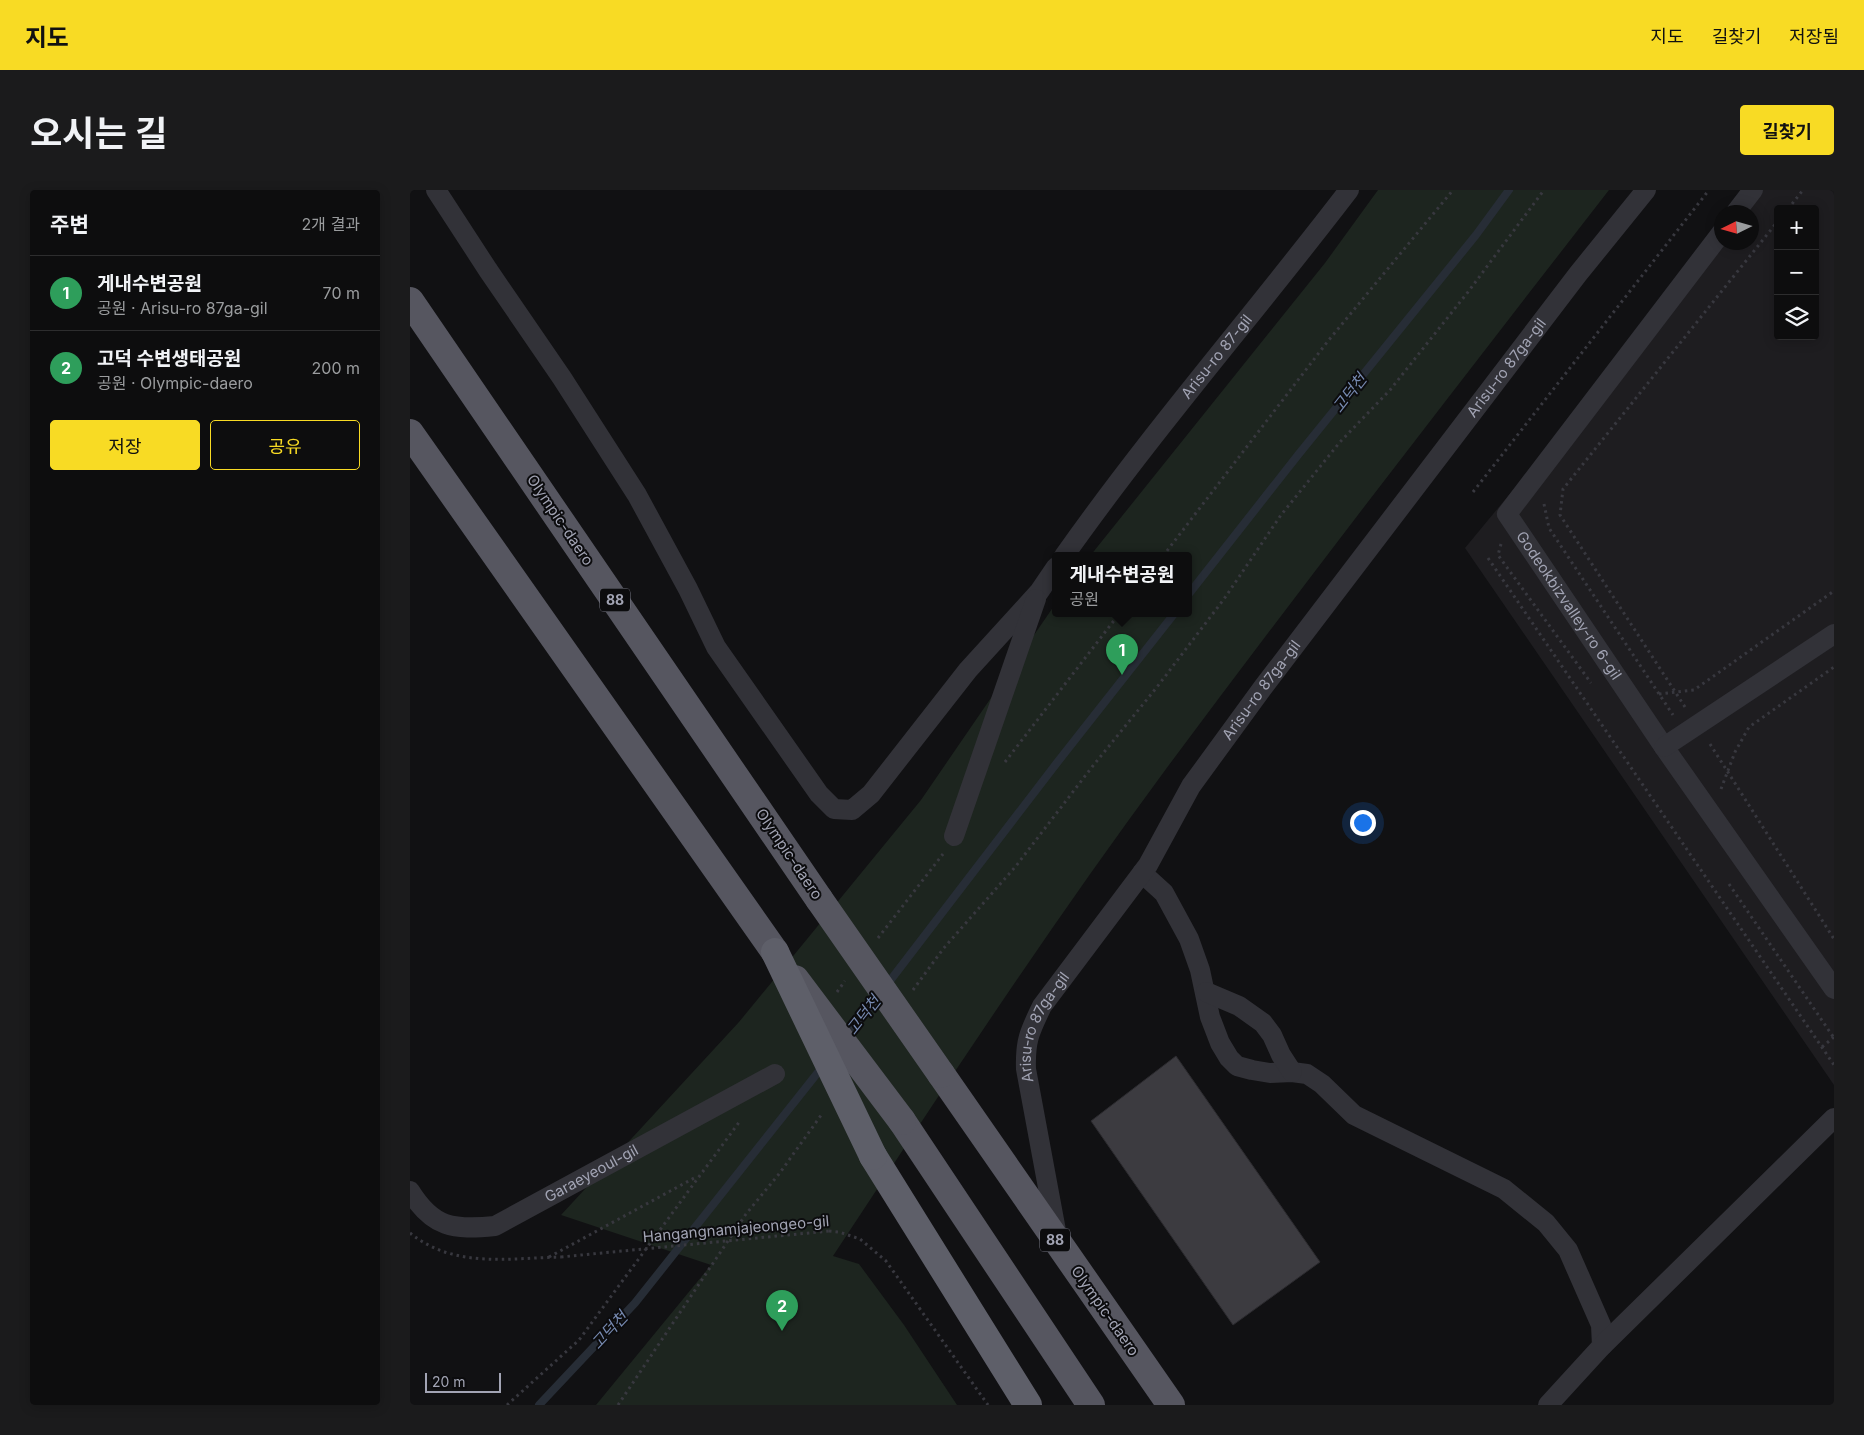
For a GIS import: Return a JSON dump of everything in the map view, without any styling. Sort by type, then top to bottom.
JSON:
[{"type":"highway","name":"Olympic-daero","points":[[410,301],[819,899],[1171,1405]]},
{"type":"highway","points":[[410,434],[775,952],[902,1121],[1091,1405]]},
{"type":"highway","points":[[775,952],[873,1156],[1028,1405]]},
{"type":"street","points":[[436,190],[562,378],[637,495],[688,589],[716,647],[819,794],[834,809],[852,810],[871,794],[968,670],[1038,592],[1052,573]]},
{"type":"street","name":"Arisu-ro 87-gil","points":[[1067,552],[1086,524],[1218,354],[1349,190]]},
{"type":"street","name":"Arisu-ro 87ga-gil","points":[[1059,1245],[1026,1069],[1026,1047],[1031,1029],[1042,1006],[1142,873],[1191,786],[1264,686],[1572,282],[1646,190]]},
{"type":"street","points":[[1741,205],[1753,190]]},
{"type":"street","name":"Godeokbizvalley-ro 6-gil","points":[[1714,242],[1507,514],[1664,747],[1834,988]]},
{"type":"street","points":[[954,836],[1038,592]]},
{"type":"street","points":[[1664,747],[1834,634]]},
{"type":"street","points":[[1142,873],[1164,893],[1189,939],[1206,992],[1210,1018],[1220,1043],[1229,1058],[1237,1066],[1270,1073],[1292,1072],[1307,1074],[1322,1084],[1354,1115],[1504,1189],[1546,1223],[1568,1250],[1601,1326],[1602,1346]]},
{"type":"street","points":[[1206,992],[1239,1006],[1263,1023],[1272,1035],[1281,1055],[1292,1072]]},
{"type":"street","name":"Garaeyeoul-gil","points":[[410,1191],[420,1208],[441,1223],[469,1229],[495,1226],[775,1074]]},
{"type":"street","points":[[1548,1405],[1602,1346],[1834,1118]]},
{"type":"path","points":[[1166,552],[1328,341],[1453,190]]},
{"type":"path","points":[[908,996],[943,949],[1016,866],[1162,680],[1224,599],[1281,515],[1340,442],[1390,390],[1468,292],[1544,190]]},
{"type":"path","points":[[1473,492],[1709,190]]},
{"type":"path","points":[[1791,205],[1803,190]]},
{"type":"path","points":[[1692,729],[1675,692],[1560,515],[1563,489],[1774,226]]},
{"type":"path","points":[[1544,502],[1549,528],[1659,694],[1692,729],[1727,772],[1834,940]]},
{"type":"path","points":[[1488,558],[1834,1065]]},
{"type":"path","points":[[1659,694],[1694,690],[1834,591]]},
{"type":"path","points":[[1002,768],[1116,617]]},
{"type":"path","points":[[1716,782],[1721,790],[1735,752],[1749,727],[1834,667]]},
{"type":"path","points":[[876,942],[953,840],[954,836]]},
{"type":"path","points":[[834,996],[846,980]]},
{"type":"path","points":[[1822,1047],[1834,1037]]},
{"type":"path","points":[[507,1405],[579,1340],[745,1113]]},
{"type":"path","points":[[618,1405],[746,1214],[779,1174],[823,1113]]},
{"type":"path","points":[[549,1257],[698,1176]]},
{"type":"path","name":"Hangangnamjajeongeo-gil","points":[[410,1233],[435,1249],[456,1256],[488,1261],[829,1231],[839,1232],[860,1239],[886,1261],[988,1405]]},
{"type":"shaded area","points":[[1378,190],[1609,190],[1166,769],[996,1010],[833,1256],[859,1264],[904,1325],[957,1405],[596,1405],[711,1265],[561,1215],[739,1022],[921,800],[1052,609],[1052,617],[1192,617],[1192,552],[1093,552],[1325,263]]},
{"type":"shaded area","points":[[1761,190],[1834,190],[1834,1085],[1465,548],[1714,246],[1714,250],[1759,250],[1759,205],[1749,205]]},
{"type":"building","points":[[1176,1056],[1320,1262],[1233,1325],[1091,1121]]},
{"type":"waterway","name":"고덕천","points":[[1192,590],[1298,455],[1476,235],[1509,190]]},
{"type":"waterway","name":"고덕천","points":[[886,986],[1172,617]]},
{"type":"waterway","name":"고덕천","points":[[846,1037],[879,995]]},
{"type":"waterway","name":"고덕천","points":[[539,1405],[635,1303],[823,1066]]},
{"type":"place","name":"게내수변공원","points":[[1122,675]]},
{"type":"place","name":"고덕 수변생태공원","points":[[782,1331]]}]
